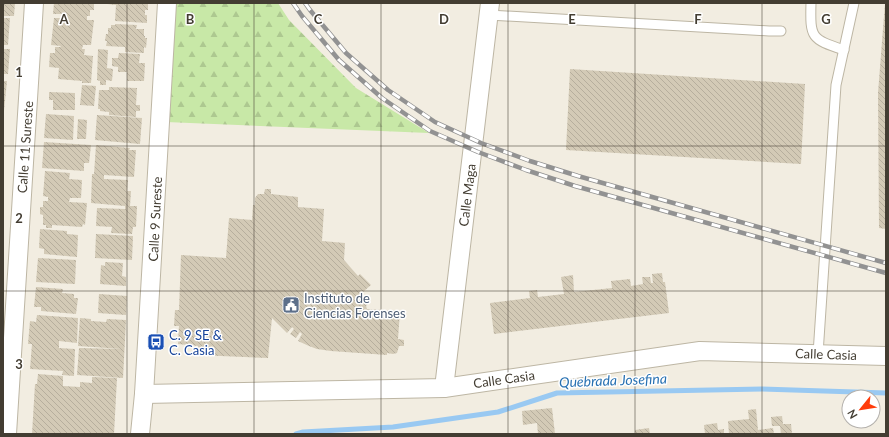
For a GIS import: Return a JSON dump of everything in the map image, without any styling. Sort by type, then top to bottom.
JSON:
[{"type":"street","name":"Calle 11 Sureste","points":[[6,434],[34,3]]},
{"type":"street","name":"Calle 9 Sureste","points":[[140,434],[144,394],[167,3]]},
{"type":"street","name":"Calle Maga","points":[[444,388],[489,9]]},
{"type":"street","name":"Calle Casia","points":[[144,394],[444,388],[700,352],[886,356]]},
{"type":"lane","points":[[811,3],[811,20],[808,30],[822,42],[844,50]]},
{"type":"lane","points":[[818,354],[836,85],[854,3]]},
{"type":"lane","points":[[489,9],[781,31]]},
{"type":"green space","points":[[173,3],[278,3],[289,20],[356,88],[429,133],[166,122]]},
{"type":"building","points":[[3,3],[15,3],[14,16],[3,16]]},
{"type":"building","points":[[54,3],[94,3],[94,10],[90,10],[90,16],[87,16],[87,20],[94,20],[91,45],[83,45],[82,49],[85,49],[84,55],[93,56],[91,83],[58,79],[59,68],[49,67],[50,53],[55,53],[55,47],[61,46],[51,45],[54,18],[61,18],[62,14],[53,14]]},
{"type":"building","points":[[107,3],[148,3],[148,10],[145,10],[145,15],[147,15],[147,23],[115,21],[116,5]]},
{"type":"building","points":[[885,3],[886,229],[879,228],[878,93]]},
{"type":"building","points":[[3,18],[10,18],[8,45],[3,45]]},
{"type":"building","points":[[111,25],[137,25],[136,29],[144,29],[144,36],[147,38],[144,53],[125,52],[125,47],[106,46],[107,41],[105,41],[106,34],[108,34],[108,28],[111,28]]},
{"type":"building","points":[[3,49],[10,49],[8,74],[3,74]]},
{"type":"building","points":[[98,49],[108,50],[107,68],[113,69],[112,81],[106,80],[106,85],[100,85],[100,81],[97,80]]},
{"type":"building","points":[[119,53],[140,54],[139,63],[145,63],[144,81],[127,81],[127,72],[118,72],[118,67],[112,66],[112,58],[118,58]]},
{"type":"building","points":[[570,69],[805,84],[801,164],[566,150]]},
{"type":"building","points":[[3,81],[7,81],[4,111],[3,111]]},
{"type":"building","points":[[82,85],[96,86],[94,106],[80,105]]},
{"type":"building","points":[[109,87],[137,88],[136,105],[140,105],[140,111],[136,111],[136,117],[109,115],[109,112],[100,111],[100,109],[98,109],[99,90],[109,90]]},
{"type":"building","points":[[49,92],[75,93],[75,110],[53,110],[53,100],[49,100]]},
{"type":"building","points":[[46,114],[74,116],[73,140],[44,138]]},
{"type":"building","points":[[97,115],[142,118],[140,144],[95,140]]},
{"type":"building","points":[[78,119],[87,120],[86,139],[77,139]]},
{"type":"building","points":[[44,142],[91,145],[89,163],[84,163],[84,171],[42,168]]},
{"type":"building","points":[[96,145],[130,148],[129,150],[136,150],[134,177],[104,175],[104,179],[128,180],[127,191],[131,191],[130,206],[137,206],[136,227],[133,227],[132,234],[111,233],[112,227],[96,226],[97,208],[125,209],[125,206],[91,203],[92,174],[94,174]]},
{"type":"building","points":[[45,171],[70,173],[69,179],[82,180],[81,198],[70,198],[69,202],[87,203],[85,225],[83,224],[82,227],[52,225],[52,228],[46,228],[46,225],[43,225],[43,215],[40,214],[40,207],[43,207],[43,201],[48,201],[48,197],[43,196]]},
{"type":"building","points":[[265,189],[271,189],[271,194],[298,197],[298,207],[324,209],[322,241],[345,243],[344,260],[358,276],[360,274],[371,285],[357,297],[360,300],[365,296],[370,302],[366,306],[367,309],[400,311],[398,339],[404,340],[404,346],[399,346],[397,353],[387,353],[387,355],[317,349],[298,341],[302,334],[300,332],[296,338],[290,334],[294,329],[292,327],[287,333],[272,318],[268,358],[197,355],[198,346],[178,344],[179,326],[174,326],[175,310],[179,310],[181,255],[226,258],[229,218],[252,220],[255,198],[258,194],[264,194]]},
{"type":"building","points":[[40,229],[67,231],[67,234],[78,235],[77,257],[44,254],[44,249],[39,248]]},
{"type":"building","points":[[96,234],[133,236],[132,260],[95,258]]},
{"type":"building","points":[[38,258],[76,260],[75,284],[36,282]]},
{"type":"building","points":[[105,262],[123,263],[122,276],[126,277],[126,286],[100,284],[101,265],[105,266]]},
{"type":"building","points":[[662,273],[663,282],[665,282],[669,313],[494,334],[490,303],[530,298],[529,291],[537,290],[538,297],[564,294],[561,277],[573,275],[574,292],[612,288],[611,281],[630,279],[631,286],[643,284],[642,277],[650,277],[651,283],[653,283],[652,274]]},
{"type":"building","points":[[36,287],[63,289],[62,293],[74,294],[74,298],[78,298],[76,314],[41,311],[41,307],[34,307]]},
{"type":"building","points":[[99,294],[127,296],[126,315],[98,313]]},
{"type":"building","points":[[37,315],[78,318],[77,343],[59,341],[59,348],[75,349],[74,376],[62,375],[63,371],[30,369],[32,344],[28,344],[30,321],[36,322]]},
{"type":"building","points":[[80,318],[91,319],[91,321],[106,322],[107,319],[126,320],[123,378],[77,375],[79,348],[122,349],[78,346]]},
{"type":"building","points":[[38,374],[63,376],[63,386],[80,387],[80,382],[92,383],[92,377],[117,378],[114,434],[32,434],[35,384],[37,384]]},
{"type":"building","points":[[552,408],[555,434],[538,434],[537,423],[523,425],[522,411]]},
{"type":"building","points":[[756,409],[758,430],[773,428],[774,434],[729,434],[728,421],[749,419],[748,410]]},
{"type":"building","points":[[782,416],[783,424],[791,424],[792,434],[781,434],[780,426],[772,426],[771,417]]},
{"type":"building","points":[[717,423],[718,430],[724,429],[724,434],[705,434],[704,425]]},
{"type":"building","points":[[649,428],[650,434],[635,434],[635,430]]},
{"type":"waterway","name":"Quebrada Josefina","points":[[296,434],[303,432],[393,427],[498,412],[557,393],[762,389],[886,393]]},
{"type":"railway","points":[[293,3],[339,60],[382,98],[430,131],[478,152],[575,186],[886,273]]},
{"type":"railway","points":[[305,3],[346,53],[388,90],[435,122],[481,143],[530,161],[578,176],[886,263]]},
{"type":"place","name":"Instituto de Ciencias Forenses","points":[[291,305]]},
{"type":"place","name":"C. 9 SE & C. Casia","points":[[156,342]]}]
